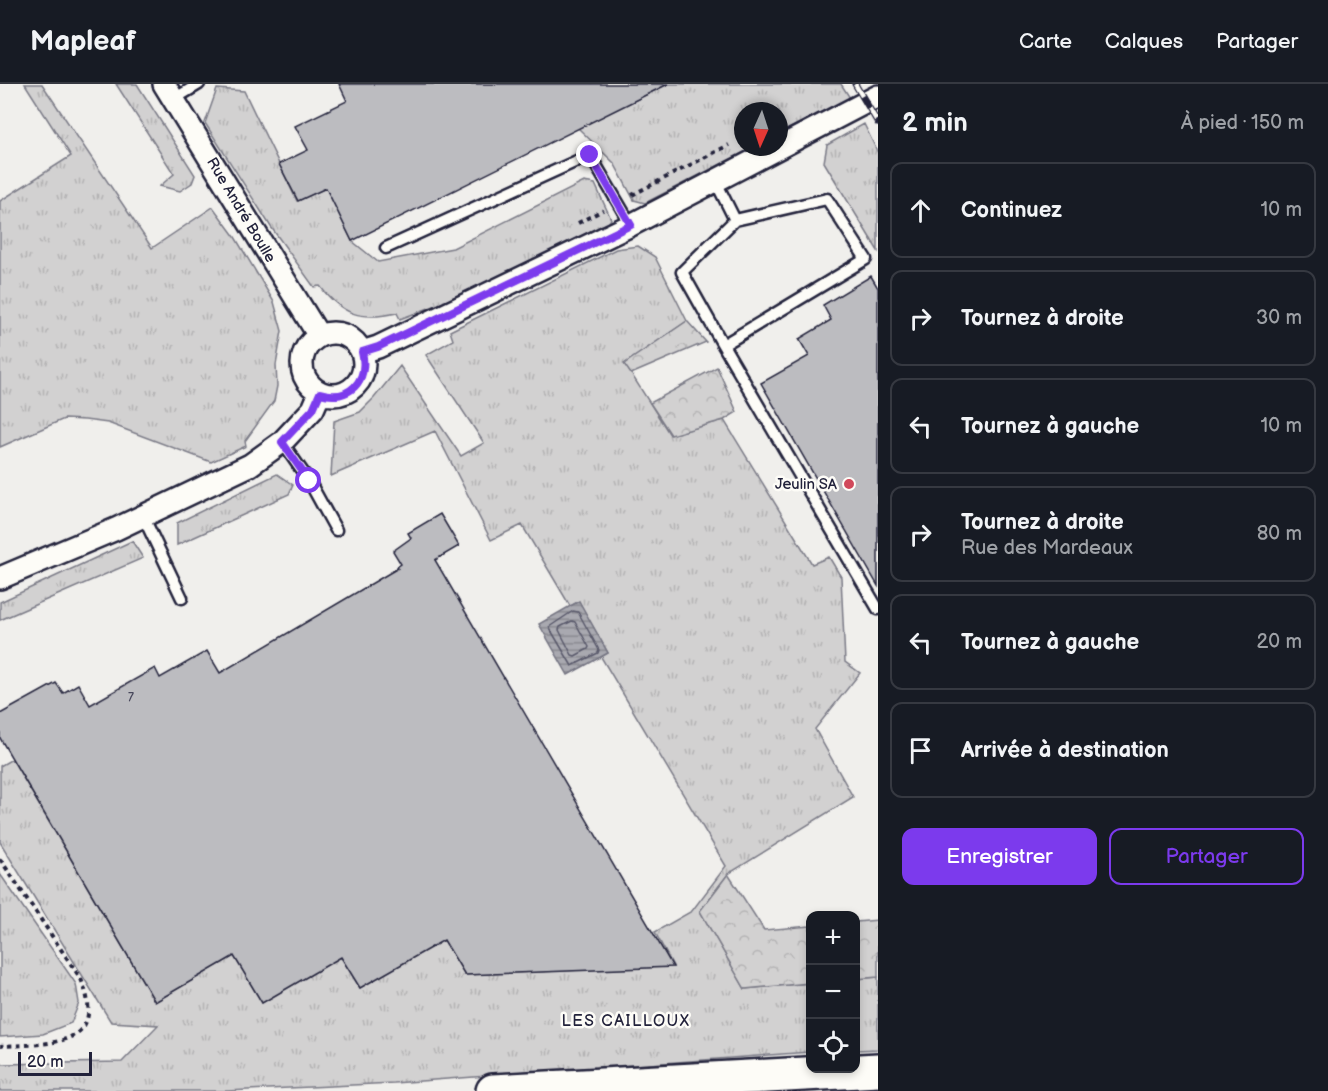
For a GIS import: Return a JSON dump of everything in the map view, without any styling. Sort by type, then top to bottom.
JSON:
[{"type":"main road","points":[[493,1091],[878,1070]]},
{"type":"street","name":"Rue André Boulle","points":[[169,92],[319,336]]},
{"type":"street","points":[[362,352],[378,347],[631,225],[878,96]]},
{"type":"street","points":[[329,333],[339,333],[349,337],[362,352],[364,371],[355,387],[338,396],[320,393],[311,388],[301,370],[304,350],[319,336],[329,333]]},
{"type":"street","points":[[0,578],[142,516],[250,465],[282,442],[313,409],[320,393]]},
{"type":"lane","points":[[169,92],[199,84]]},
{"type":"lane","points":[[386,248],[590,155],[631,225]]},
{"type":"lane","points":[[716,182],[735,220]]},
{"type":"lane","points":[[723,345],[866,259],[827,199],[735,220],[682,272],[723,345],[878,609]]},
{"type":"lane","points":[[282,442],[309,481],[336,530]]},
{"type":"lane","points":[[142,516],[182,598]]},
{"type":"path","points":[[0,860],[81,979],[87,993],[90,1010],[88,1022],[82,1030],[61,1041],[0,1046]]},
{"type":"green space","points":[[25,84],[42,84],[152,248],[213,207],[235,237],[274,302],[282,331],[276,365],[277,386],[274,401],[245,441],[246,446],[211,462],[108,423],[64,419],[0,447],[0,201],[71,156]]},
{"type":"green space","points":[[116,84],[137,84],[195,175],[192,183],[180,191],[160,186],[174,174]]},
{"type":"green space","points":[[668,84],[841,84],[850,98],[788,129],[788,102],[734,102],[734,156],[736,156],[645,203],[634,200],[614,163],[578,128]]},
{"type":"green space","points":[[217,89],[244,91],[297,201],[326,188],[352,241],[378,262],[453,248],[584,182],[595,184],[611,219],[606,227],[442,303],[400,319],[397,313],[363,316],[353,313],[336,304],[320,286],[314,287],[271,227],[205,123]]},
{"type":"green space","points":[[864,124],[878,153],[878,251],[824,162],[827,145]]},
{"type":"green space","points":[[638,246],[655,257],[687,321],[625,364],[670,435],[724,420],[812,564],[829,557],[841,577],[845,662],[860,673],[815,729],[853,797],[728,874],[700,911],[745,989],[806,983],[806,1052],[394,1083],[227,1091],[0,1091],[0,1064],[122,1062],[158,1025],[111,1022],[0,842],[0,766],[12,759],[155,1002],[234,956],[262,1003],[341,957],[360,988],[444,940],[465,975],[673,966],[655,932],[692,911],[726,866],[601,657],[608,653],[579,602],[570,606],[522,525],[491,540],[435,431],[331,476],[334,421],[360,412],[400,366],[461,456],[484,443],[426,355],[453,340],[450,331],[616,249]]},
{"type":"green space","points":[[687,321],[706,342],[631,374],[624,364]]},
{"type":"green space","points":[[717,367],[737,412],[724,420],[671,435],[650,403]]},
{"type":"green space","points":[[277,474],[293,485],[289,494],[177,545],[177,523]]},
{"type":"green space","points":[[132,541],[143,558],[0,620],[0,602]]},
{"type":"green space","points":[[0,874],[76,984],[79,1003],[71,1023],[43,1034],[0,1037]]},
{"type":"green space","points":[[728,874],[764,930],[806,926],[806,983],[745,989],[700,911]]},
{"type":"green space","points":[[878,920],[878,977],[860,979],[860,922]]},
{"type":"green space","points":[[878,977],[878,1049],[860,1050],[860,979]]},
{"type":"water","points":[[579,601],[608,653],[568,675],[539,624]]},
{"type":"building","points":[[339,84],[668,84],[352,241],[326,188],[298,201],[279,164],[308,150],[295,126],[347,101]]},
{"type":"building","name":"Jeulin SA","points":[[871,276],[878,288],[878,586],[761,383],[809,356],[799,339],[831,320],[823,305]]},
{"type":"building","points":[[440,514],[459,546],[435,560],[673,967],[465,975],[444,940],[360,988],[341,957],[262,1003],[234,956],[155,1002],[0,738],[0,714],[56,683],[63,693],[78,684],[90,705],[155,668],[160,678],[207,651],[220,673],[398,568],[401,564],[393,551],[411,538],[408,533]]},
{"type":"railway","points":[[855,84],[878,123]]},
{"type":"place","name":"Jeulin SA","points":[[849,484]]},
{"type":"district","name":"LES CAILLOUX","points":[[626,1021]]},
{"type":"route","points":[[309,481],[282,442],[313,409],[320,393],[338,396],[355,387],[364,371],[362,352],[378,347],[631,225],[590,155]]}]
